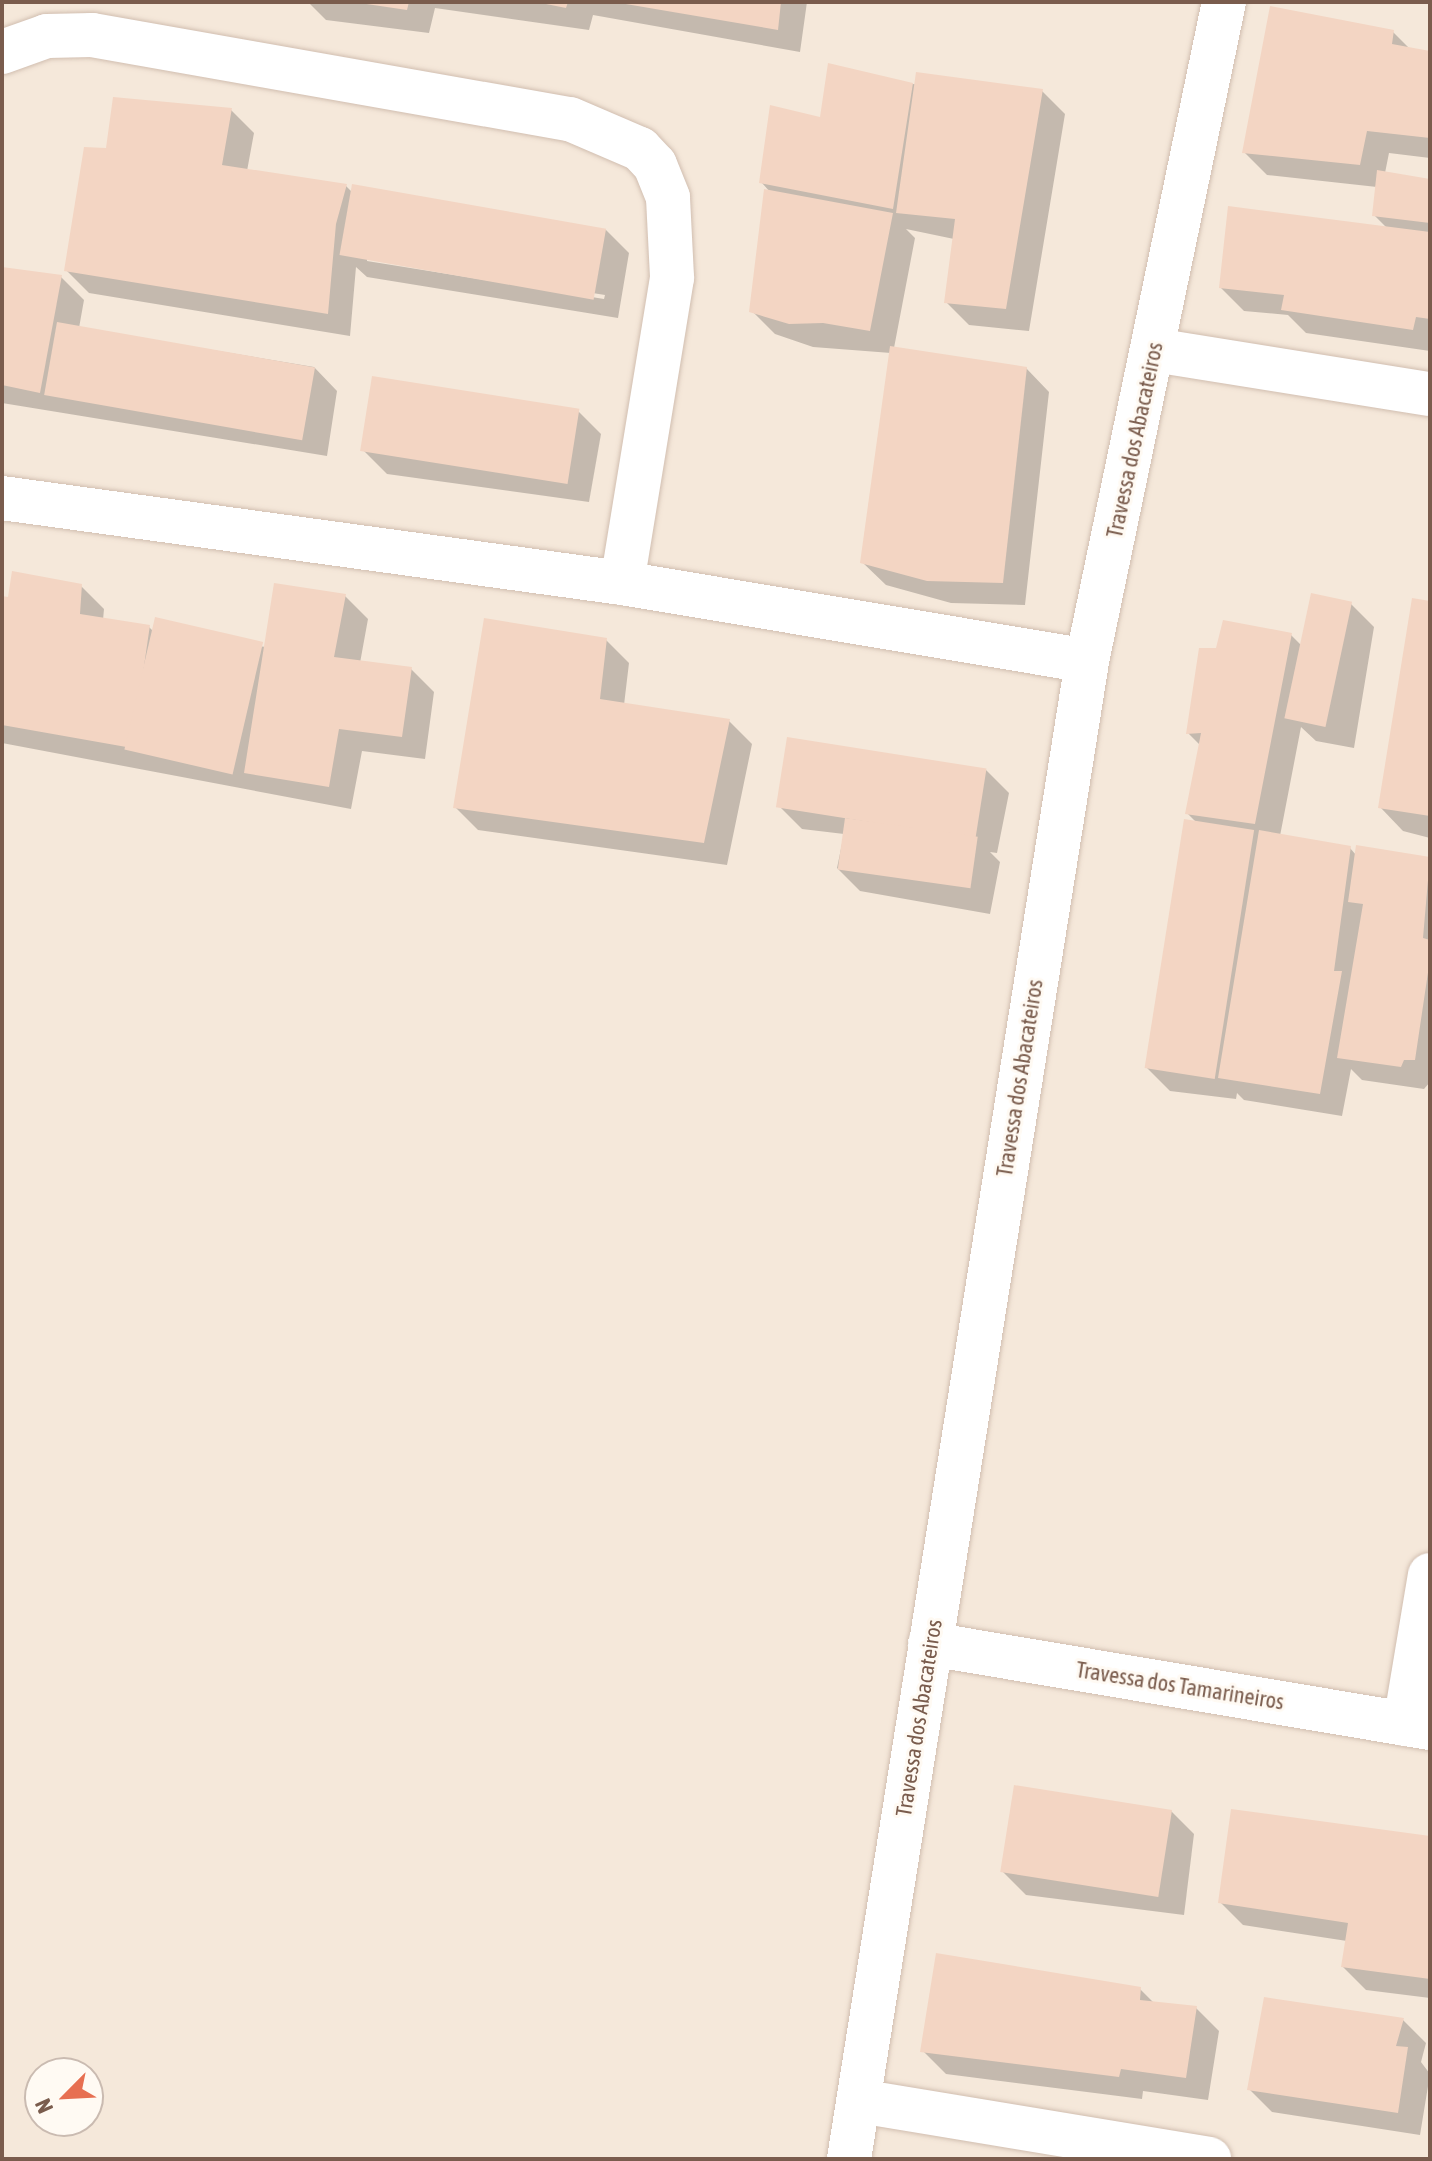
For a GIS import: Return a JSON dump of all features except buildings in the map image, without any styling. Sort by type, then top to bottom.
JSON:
[{"type":"street","name":"Travessa dos Abacateiros","points":[[849,2159],[1087,661],[1224,2]]},
{"type":"street","points":[[2,52],[47,36],[92,35],[570,119],[640,149],[655,165],[668,198],[672,278],[622,583]]},
{"type":"street","points":[[1154,350],[1430,394]]},
{"type":"street","points":[[2,498],[622,583],[1087,661]]},
{"type":"street","points":[[1417,1726],[1430,1575]]},
{"type":"street","name":"Travessa dos Tamarineiros","points":[[930,1644],[1417,1726]]},
{"type":"street","points":[[859,2101],[1209,2159]]},
{"type":"shaded area","points":[[2,2],[1430,2],[1430,2159],[2,2159]]}]
